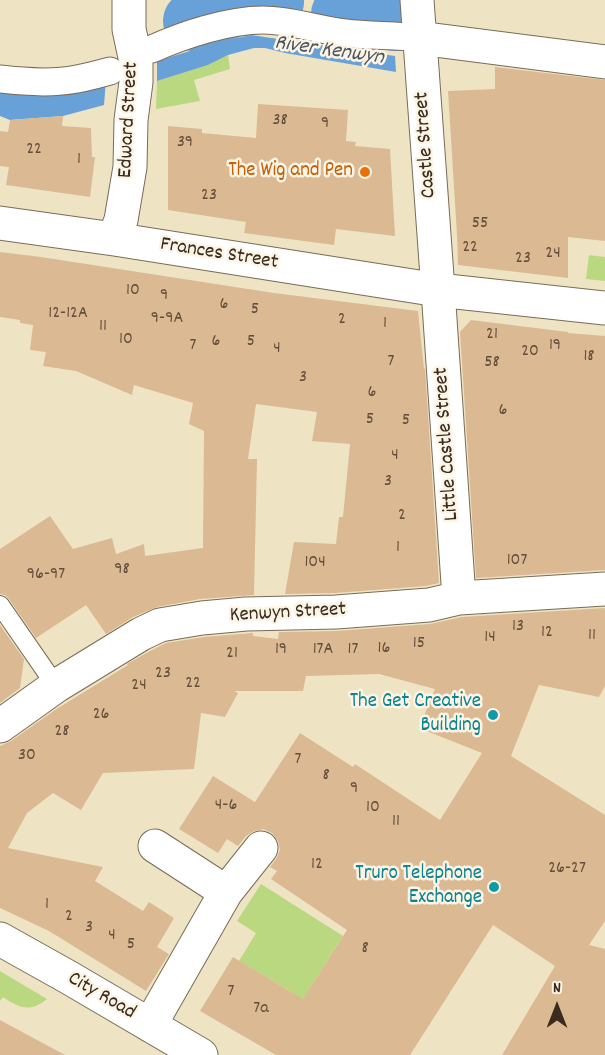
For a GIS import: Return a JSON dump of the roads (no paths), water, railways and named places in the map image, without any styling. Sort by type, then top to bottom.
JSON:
[{"type":"street","name":"Edward Street","points":[[114,239],[121,220],[130,167],[131,120],[136,82],[136,62],[129,29],[129,0]]},
{"type":"street","name":"Castle Street","points":[[417,0],[438,290]]},
{"type":"street","points":[[152,49],[202,31],[242,21],[263,20],[332,32],[401,35],[605,62]]},
{"type":"street","points":[[0,79],[28,82],[63,81],[110,71]]},
{"type":"street","name":"Frances Street","points":[[0,224],[114,239],[438,290],[605,308]]},
{"type":"street","name":"Little Castle Street","points":[[438,290],[459,598]]},
{"type":"street","name":"Kenwyn Street","points":[[0,726],[56,686],[141,633],[160,625],[246,614],[336,612],[429,605],[459,598],[605,589]]},
{"type":"street","points":[[155,846],[226,892]]},
{"type":"street","points":[[150,1025],[226,892],[261,848]]},
{"type":"street","name":"City Road","points":[[0,939],[201,1055]]},
{"type":"lane","points":[[0,605],[56,686]]},
{"type":"water","name":"River Kenwyn","points":[[251,35],[395,56],[396,72],[265,48],[254,48],[157,81],[157,61]]},
{"type":"water","points":[[106,80],[104,105],[63,116],[10,120],[0,116],[0,85]]},
{"type":"waterway","points":[[193,21],[235,7],[274,2]]},
{"type":"waterway","points":[[341,14],[383,16],[395,21]]},
{"type":"place","name":"The Wig and Pen","points":[[365,172]]},
{"type":"place","name":"The Get Creative Building","points":[[493,715]]},
{"type":"place","name":"Truro Telephone Exchange","points":[[494,887]]}]
